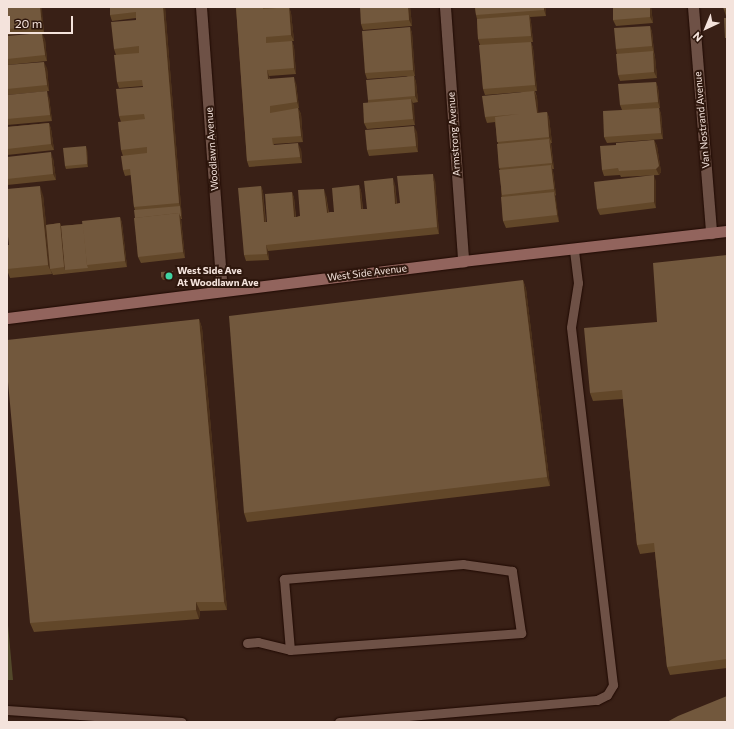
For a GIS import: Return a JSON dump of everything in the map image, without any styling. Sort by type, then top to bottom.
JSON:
[{"type":"main road","name":"West Side Avenue","points":[[7,318],[222,290],[727,231]]},
{"type":"street","name":"Woodlawn Avenue","points":[[201,7],[222,290]]},
{"type":"street","name":"Armstrong Avenue","points":[[445,7],[463,261]]},
{"type":"street","name":"Van Nostrand Avenue","points":[[693,7],[711,233]]},
{"type":"lane","points":[[339,722],[597,700],[607,695],[613,685],[571,327],[578,282],[574,249]]},
{"type":"lane","points":[[247,643],[258,642],[290,650],[521,633],[512,571],[463,564],[284,578],[290,650]]},
{"type":"lane","points":[[7,710],[182,722]]},
{"type":"shaded area","points":[[7,614],[13,680],[7,680]]},
{"type":"building","points":[[7,7],[40,7],[42,26],[7,29]]},
{"type":"building","points":[[110,7],[163,7],[179,203],[134,207],[130,169],[123,170],[121,156],[147,153],[147,147],[121,150],[118,122],[145,119],[144,114],[119,116],[116,89],[143,87],[142,80],[117,82],[114,55],[139,53],[139,46],[114,49],[111,22],[136,20],[136,12],[110,15]]},
{"type":"building","points":[[236,7],[263,7],[263,9],[289,7],[291,35],[266,37],[266,43],[292,41],[294,68],[267,70],[268,79],[294,77],[297,102],[270,106],[270,113],[298,108],[301,136],[272,138],[273,145],[298,143],[300,157],[247,161]]},
{"type":"building","points":[[360,7],[408,7],[409,20],[361,24]]},
{"type":"building","points":[[475,7],[544,7],[544,10],[476,15]]},
{"type":"building","points":[[613,7],[650,7],[650,17],[613,20]]},
{"type":"building","points":[[529,15],[531,36],[478,39],[477,19]]},
{"type":"building","points":[[724,18],[727,18],[727,38],[725,38]]},
{"type":"building","points":[[650,26],[652,46],[616,49],[614,28]]},
{"type":"building","points":[[410,27],[413,70],[365,73],[362,31]]},
{"type":"building","points":[[42,33],[45,55],[7,59],[7,36]]},
{"type":"building","points":[[531,42],[535,85],[483,89],[479,45]]},
{"type":"building","points":[[653,51],[654,72],[618,75],[616,54]]},
{"type":"building","points":[[44,62],[47,85],[7,89],[7,65]]},
{"type":"building","points":[[414,76],[415,96],[368,100],[366,80]]},
{"type":"building","points":[[656,82],[658,102],[620,105],[618,84]]},
{"type":"building","points":[[47,91],[50,115],[7,119],[7,95]]},
{"type":"building","points":[[534,91],[537,113],[547,112],[549,137],[497,142],[495,117],[519,114],[485,117],[482,96]]},
{"type":"building","points":[[411,99],[413,119],[364,123],[363,103]]},
{"type":"building","points":[[659,108],[661,133],[604,137],[603,111]]},
{"type":"building","points":[[49,123],[51,144],[7,149],[7,127]]},
{"type":"building","points":[[414,126],[416,146],[367,150],[365,130]]},
{"type":"building","points":[[549,139],[552,163],[499,168],[497,144]]},
{"type":"building","points":[[654,140],[659,166],[656,169],[619,171],[618,168],[602,170],[600,146],[616,145],[616,143]]},
{"type":"building","points":[[86,146],[87,164],[65,166],[63,148]]},
{"type":"building","points":[[51,152],[53,174],[7,179],[7,157]]},
{"type":"building","points":[[551,165],[554,189],[502,195],[499,170]]},
{"type":"building","points":[[433,174],[437,227],[266,245],[267,254],[244,255],[238,188],[261,186],[264,222],[267,222],[265,194],[292,192],[294,217],[297,217],[300,216],[298,190],[324,189],[327,213],[334,212],[332,188],[359,185],[361,209],[367,209],[364,181],[393,178],[395,204],[400,203],[397,176]]},
{"type":"building","points":[[654,175],[654,202],[597,209],[594,182]]},
{"type":"building","points":[[40,186],[48,265],[7,269],[7,245],[9,245],[7,228],[7,189]]},
{"type":"building","points":[[554,192],[557,215],[503,221],[501,197]]},
{"type":"building","points":[[180,206],[181,216],[179,213],[135,218],[134,210]]},
{"type":"building","points":[[179,213],[183,252],[138,257],[134,218]]},
{"type":"building","points":[[120,217],[125,261],[87,265],[82,221]]},
{"type":"building","points":[[60,223],[64,267],[50,269],[46,225]]},
{"type":"building","points":[[83,224],[88,268],[65,270],[61,226]]},
{"type":"building","points":[[727,255],[727,659],[667,667],[654,543],[637,545],[622,390],[590,393],[584,328],[657,322],[653,263]]},
{"type":"building","points":[[173,271],[173,276],[161,277],[161,272]]},
{"type":"building","points":[[523,280],[547,477],[244,513],[229,316]]},
{"type":"building","points":[[199,319],[224,602],[196,602],[196,610],[30,623],[7,371],[7,340]]},
{"type":"building","points":[[727,696],[727,722],[667,722],[678,716]]},
{"type":"place","name":"West Side Ave At Woodlawn Ave","points":[[169,276]]}]
